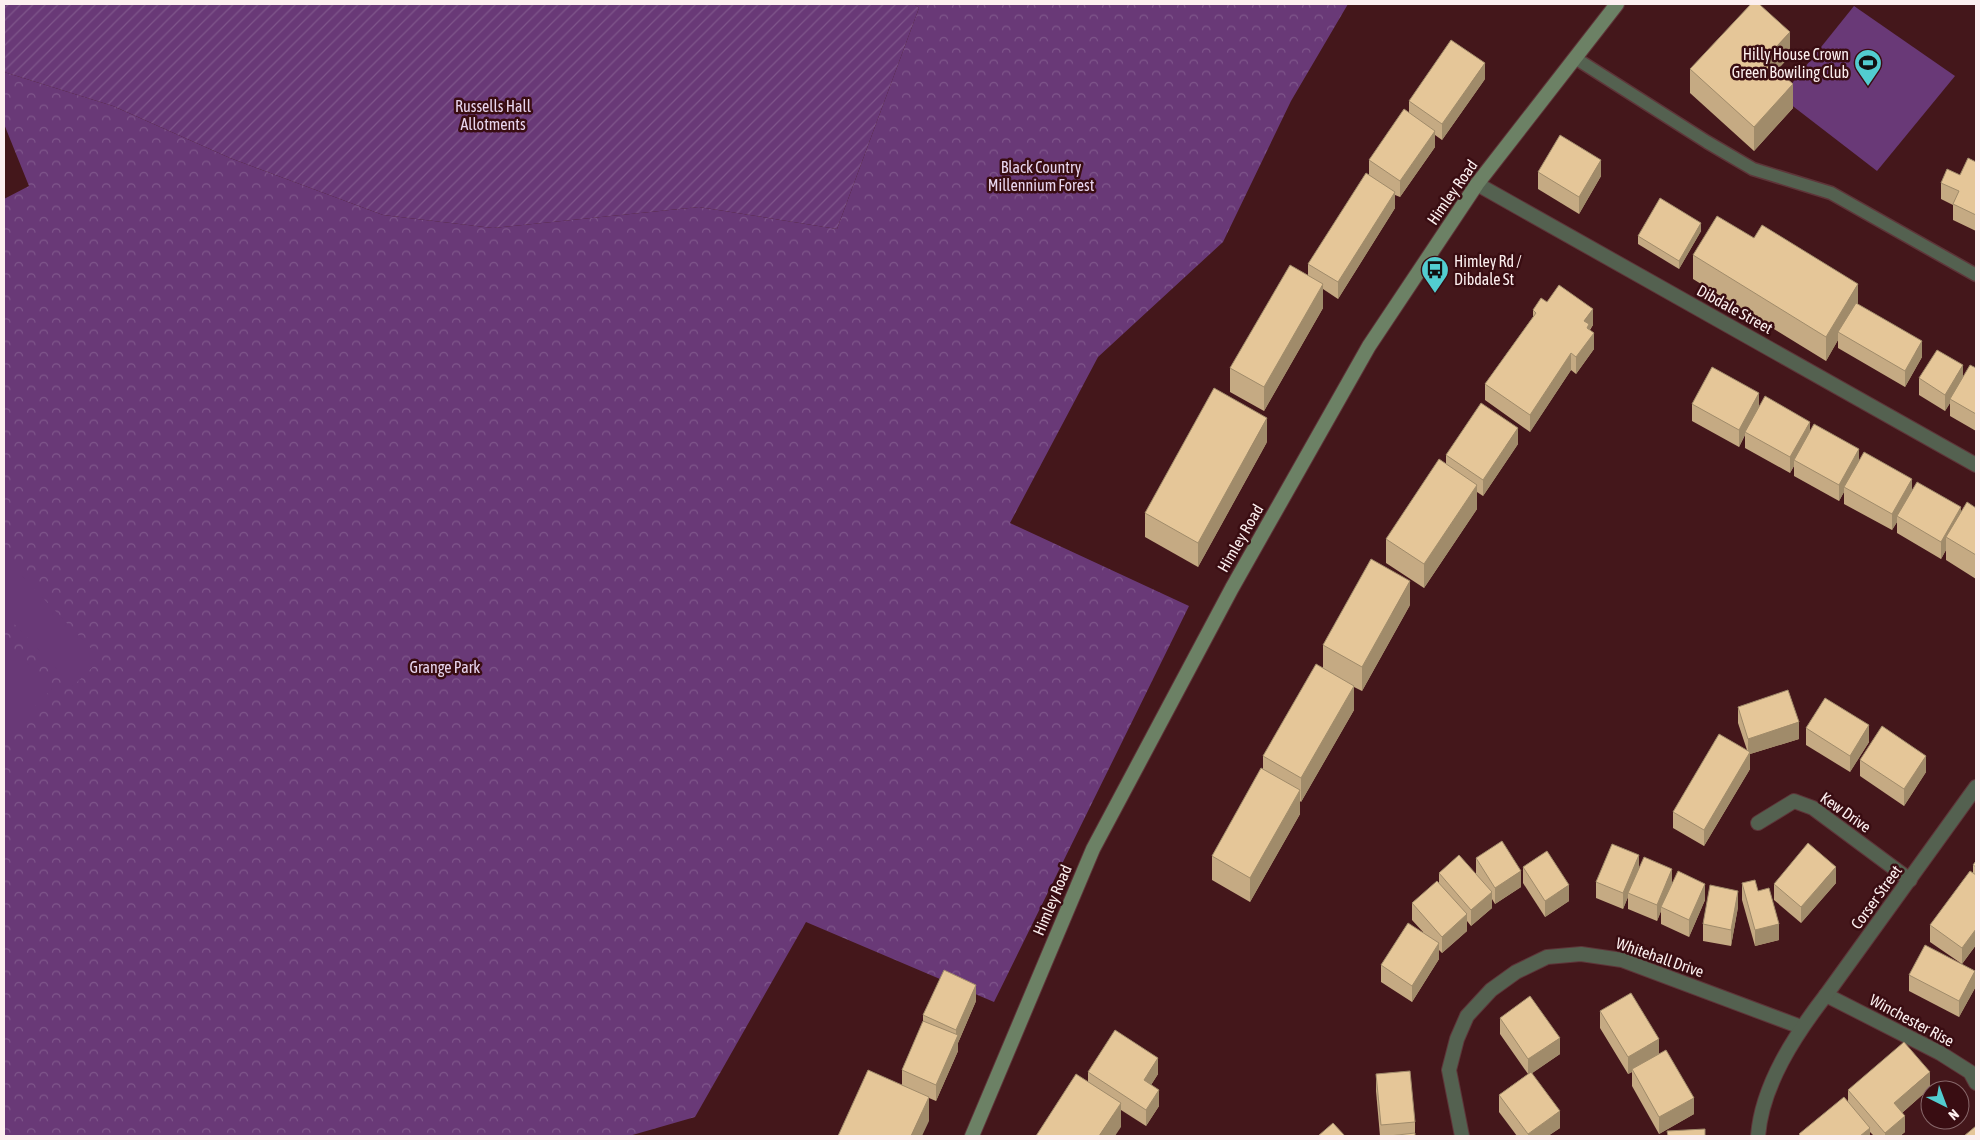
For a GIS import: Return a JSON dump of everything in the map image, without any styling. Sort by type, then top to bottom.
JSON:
[{"type":"main road","name":"Himley Road","points":[[972,1136],[1097,840],[1232,588],[1369,346],[1477,184],[1617,4]]},
{"type":"street","name":"Dibdale Street","points":[[1477,184],[1976,465]]},
{"type":"street","name":"Corser Street","points":[[1758,1136],[1767,1092],[1801,1027],[1910,880],[1976,786]]},
{"type":"street","name":"Kew Drive","points":[[1758,823],[1794,801],[1813,808],[1910,880]]},
{"type":"street","name":"Whitehall Drive","points":[[1462,1136],[1450,1070],[1457,1040],[1467,1016],[1491,990],[1516,972],[1547,957],[1581,954],[1622,960],[1801,1027]]},
{"type":"street","name":"Winchester Rise","points":[[1826,995],[1940,1053],[1970,1072],[1976,1083]]},
{"type":"lane","points":[[1575,58],[1753,169],[1832,193],[1976,275]]},
{"type":"green space","name":"Russells Hall Allotments","points":[[4,4],[914,4],[919,8],[837,229],[699,207],[493,228],[383,215],[230,158],[113,106],[4,72]]},
{"type":"green space","name":"Grange Park","points":[[914,4],[1348,4],[1291,101],[1223,242],[1098,357],[1010,523],[1189,606],[994,1002],[806,922],[695,1117],[629,1136],[4,1136],[4,199],[29,186],[4,124],[4,72],[113,106],[230,158],[383,215],[493,228],[699,207],[837,229],[919,8]]},
{"type":"green space","name":"Hilly House Crown Green Bowiling Club","points":[[1854,6],[1955,76],[1877,171],[1781,97]]},
{"type":"green space","points":[[4,557],[101,659],[73,686],[4,613]]},
{"type":"green space","points":[[4,639],[52,689],[4,736]]},
{"type":"building","points":[[1751,4],[1759,4],[1790,32],[1765,59],[1793,84],[1754,127],[1690,69]]},
{"type":"building","points":[[1451,40],[1485,63],[1442,124],[1409,101]]},
{"type":"building","points":[[1404,109],[1435,131],[1400,181],[1369,160]]},
{"type":"building","points":[[1560,135],[1601,160],[1579,197],[1538,172]]},
{"type":"building","points":[[1968,158],[1976,162],[1976,215],[1953,204],[1959,191],[1941,183],[1947,169],[1960,175]]},
{"type":"building","points":[[1366,173],[1395,192],[1338,282],[1308,264]]},
{"type":"building","points":[[1660,198],[1701,223],[1679,261],[1638,236]]},
{"type":"building","points":[[1717,216],[1754,238],[1762,225],[1858,284],[1826,337],[1693,255]]},
{"type":"building","points":[[1290,265],[1323,284],[1264,387],[1230,368]]},
{"type":"building","points":[[1559,285],[1593,309],[1584,321],[1589,324],[1587,328],[1594,333],[1576,357],[1571,353],[1530,415],[1485,384],[1536,313],[1533,310],[1541,298],[1547,302]]},
{"type":"building","points":[[1856,303],[1922,341],[1905,371],[1838,332]]},
{"type":"building","points":[[1937,350],[1963,365],[1945,395],[1919,378]]},
{"type":"building","points":[[1970,365],[1976,368],[1976,414],[1950,399]]},
{"type":"building","points":[[1712,367],[1759,393],[1739,430],[1692,404]]},
{"type":"building","points":[[1214,388],[1267,418],[1198,543],[1145,513]]},
{"type":"building","points":[[1765,396],[1810,422],[1790,457],[1745,432]]},
{"type":"building","points":[[1481,403],[1518,428],[1483,480],[1446,455]]},
{"type":"building","points":[[1814,424],[1859,449],[1839,485],[1794,460]]},
{"type":"building","points":[[1864,452],[1912,479],[1892,514],[1844,487]]},
{"type":"building","points":[[1439,459],[1477,485],[1424,564],[1386,539]]},
{"type":"building","points":[[1917,482],[1961,507],[1941,542],[1897,516]]},
{"type":"building","points":[[1967,502],[1976,508],[1976,555],[1946,537]]},
{"type":"building","points":[[1371,559],[1410,581],[1362,667],[1323,645]]},
{"type":"building","points":[[1316,664],[1354,686],[1301,778],[1263,756]]},
{"type":"building","points":[[1788,690],[1799,722],[1748,739],[1738,707]]},
{"type":"building","points":[[1825,698],[1869,725],[1850,756],[1806,728]]},
{"type":"building","points":[[1882,726],[1926,756],[1904,789],[1860,760]]},
{"type":"building","points":[[1719,734],[1750,752],[1704,830],[1673,812]]},
{"type":"building","points":[[1261,768],[1300,790],[1250,878],[1212,856]]},
{"type":"building","points":[[1502,841],[1521,871],[1495,888],[1476,858]]},
{"type":"building","points":[[1808,843],[1836,867],[1801,907],[1774,884]]},
{"type":"building","points":[[1612,844],[1639,855],[1623,893],[1596,882]]},
{"type":"building","points":[[1547,851],[1569,885],[1545,901],[1523,867]]},
{"type":"building","points":[[1459,855],[1492,892],[1471,910],[1439,873]]},
{"type":"building","points":[[1644,857],[1672,869],[1657,905],[1628,893]]},
{"type":"building","points":[[1678,871],[1705,884],[1689,920],[1661,907]]},
{"type":"building","points":[[1970,871],[1976,875],[1976,929],[1962,948],[1930,925]]},
{"type":"building","points":[[1755,880],[1758,891],[1769,888],[1779,924],[1755,930],[1742,883]]},
{"type":"building","points":[[1437,881],[1467,914],[1442,937],[1412,903]]},
{"type":"building","points":[[1710,885],[1738,891],[1731,930],[1703,924]]},
{"type":"building","points":[[1408,923],[1439,943],[1412,986],[1381,965]]},
{"type":"building","points":[[1925,945],[1975,971],[1959,1001],[1909,975]]},
{"type":"building","points":[[944,970],[976,985],[956,1030],[923,1015]]},
{"type":"building","points":[[1631,993],[1659,1039],[1628,1057],[1600,1011]]},
{"type":"building","points":[[1530,996],[1560,1038],[1528,1059],[1500,1018]]},
{"type":"building","points":[[923,1021],[958,1035],[936,1085],[902,1070]]},
{"type":"building","points":[[1115,1030],[1158,1058],[1144,1080],[1159,1090],[1146,1110],[1088,1072]]},
{"type":"building","points":[[1904,1042],[1930,1072],[1894,1103],[1905,1116],[1885,1133],[1848,1090]]},
{"type":"building","points":[[1666,1050],[1694,1098],[1659,1117],[1632,1069]]},
{"type":"building","points":[[868,1070],[929,1097],[911,1136],[838,1136]]},
{"type":"building","points":[[1410,1071],[1415,1122],[1381,1125],[1376,1074]]},
{"type":"building","points":[[1531,1072],[1560,1111],[1528,1134],[1499,1095]]},
{"type":"building","points":[[1076,1074],[1121,1103],[1099,1136],[1036,1136]]},
{"type":"building","points":[[1844,1097],[1870,1128],[1860,1136],[1801,1136],[1799,1134]]},
{"type":"building","points":[[1333,1123],[1345,1136],[1318,1136]]},
{"type":"building","points":[[1976,1126],[1976,1136],[1964,1136]]},
{"type":"building","points":[[1705,1129],[1705,1136],[1668,1136],[1667,1131]]},
{"type":"building","points":[[1415,1133],[1415,1136],[1389,1136]]},
{"type":"place","name":"Hilly House Crown Green Bowiling Club","points":[[1868,87]]},
{"type":"place","name":"Himley Rd / Dibdale St","points":[[1435,294]]},
{"type":"park label","name":"Black Country Millennium Forest","points":[[1041,176]]}]
